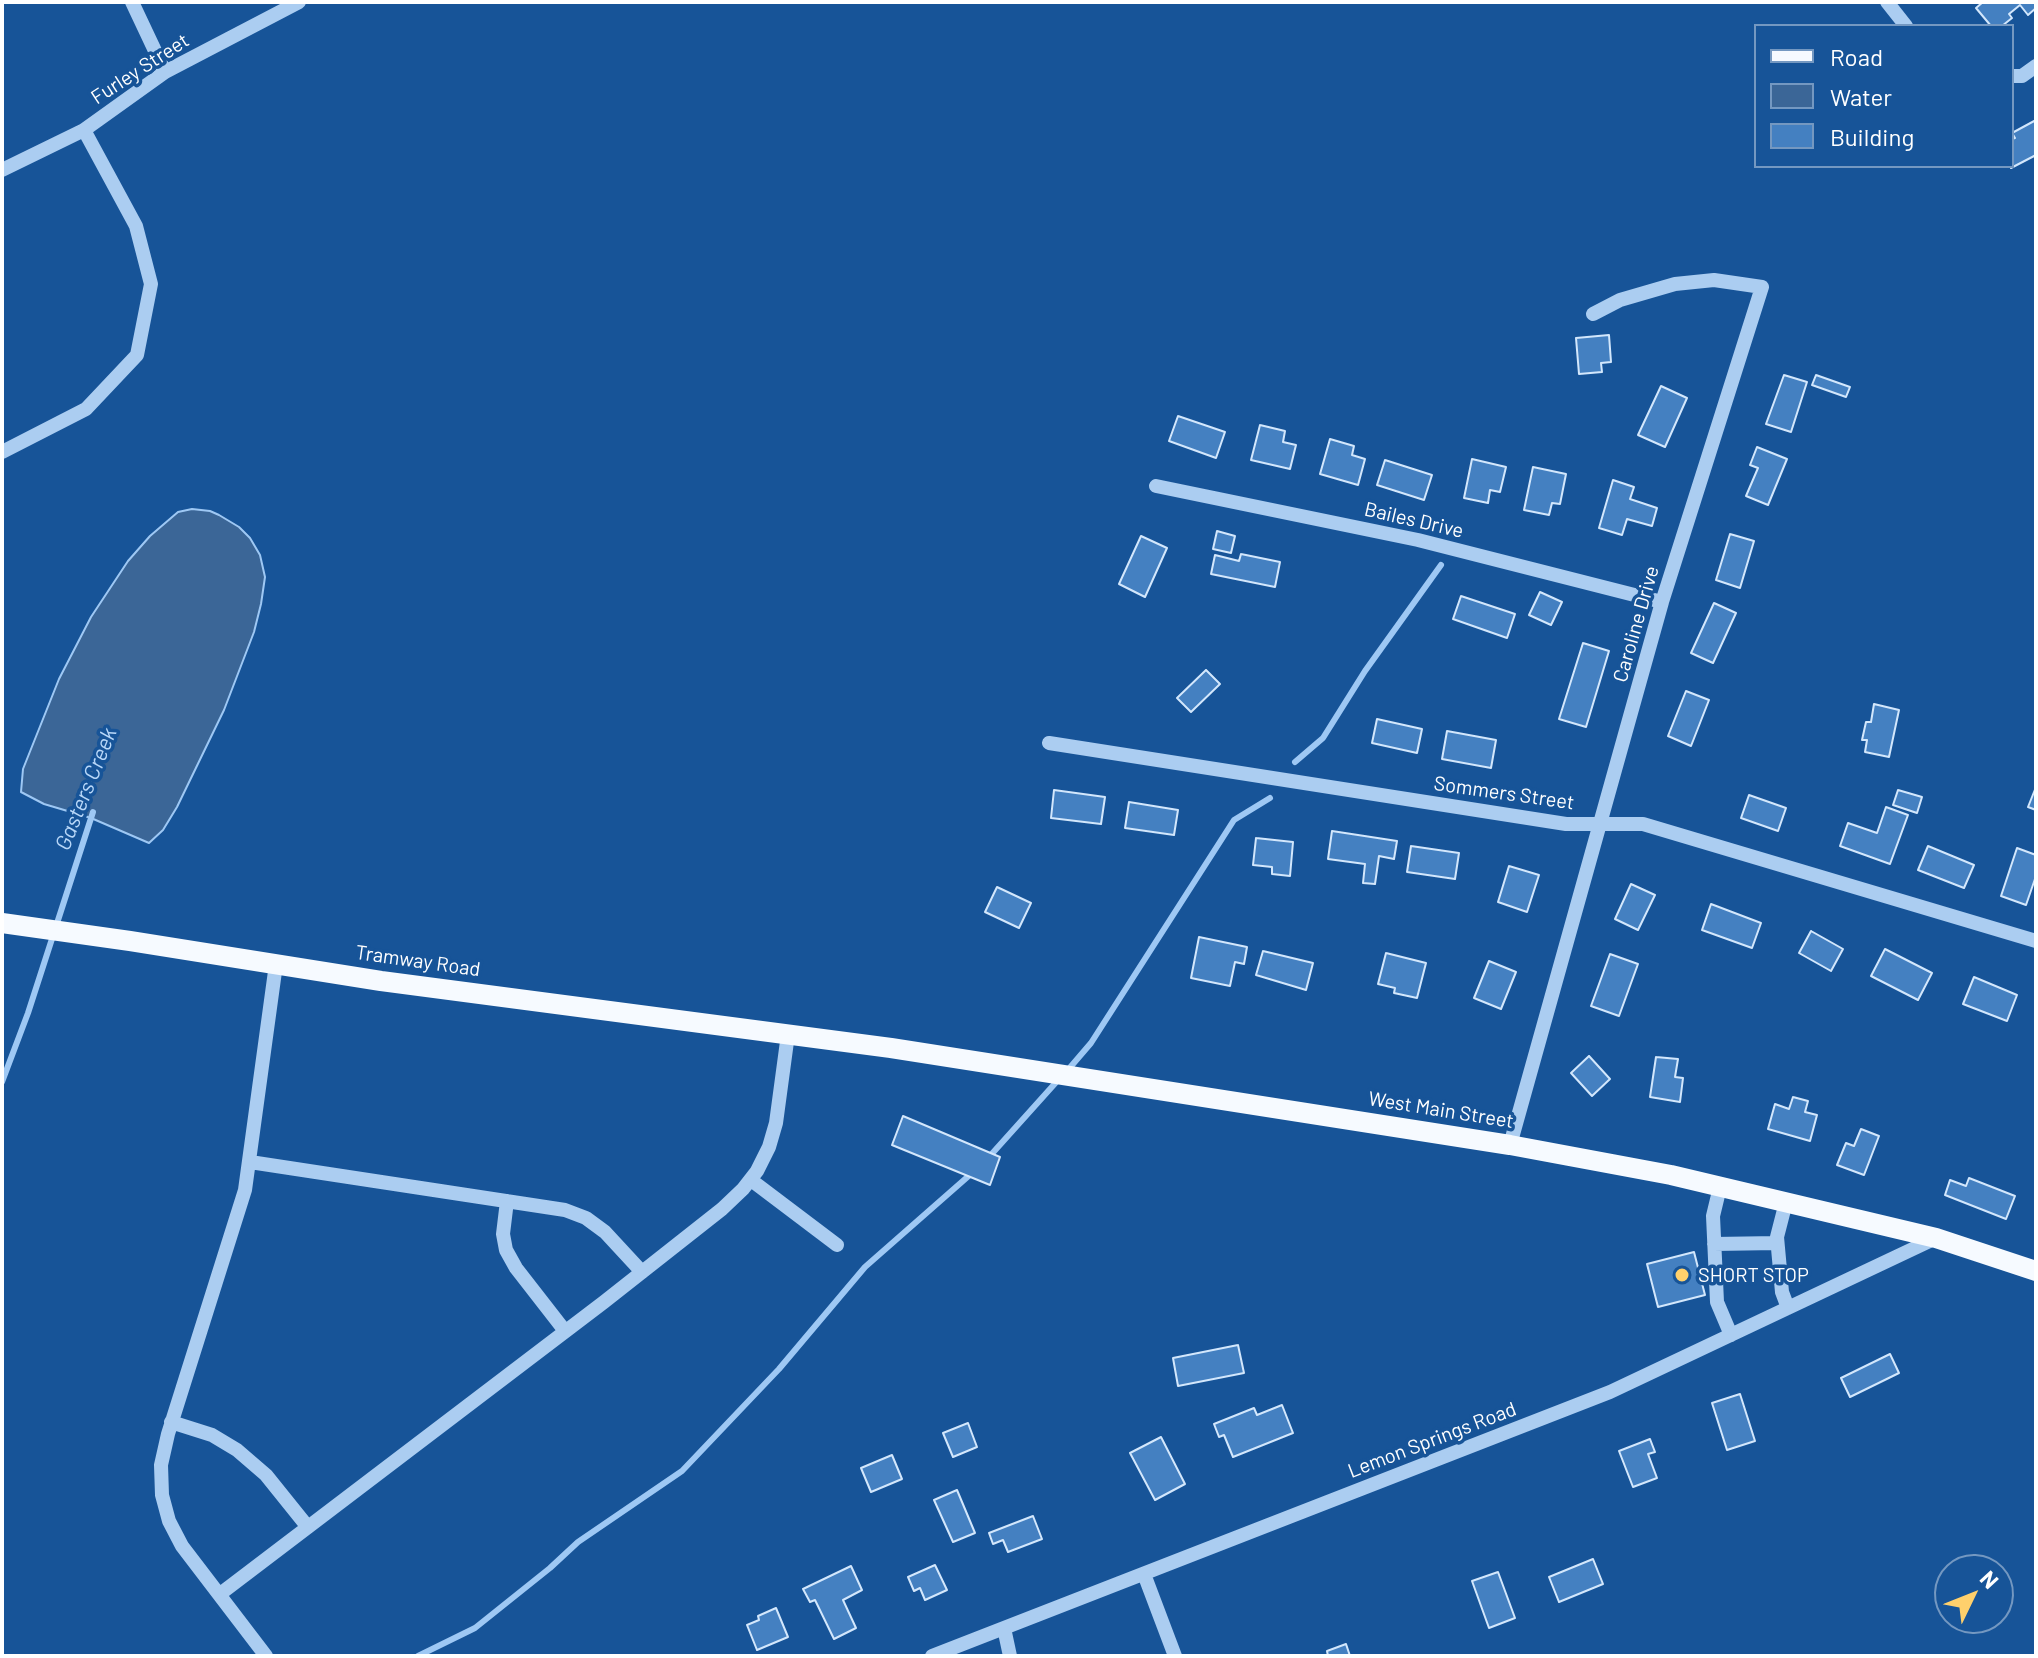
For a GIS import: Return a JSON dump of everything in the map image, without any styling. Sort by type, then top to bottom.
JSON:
[{"type":"main road","name":"Tramway Road","points":[[2,923],[397,984],[829,1040]]},
{"type":"main road","name":"West Main Street","points":[[829,1040],[1510,1145],[1786,1202],[1936,1238],[2036,1271]]},
{"type":"street","points":[[132,2],[165,72]]},
{"type":"street","name":"Furley Street","points":[[2,170],[84,130],[165,72],[299,2]]},
{"type":"street","points":[[1887,2],[1904,24]]},
{"type":"street","points":[[2014,76],[2022,76],[2036,66]]},
{"type":"street","points":[[2,452],[86,409],[137,355],[151,284],[136,226],[84,130]]},
{"type":"street","name":"Caroline Drive","points":[[1510,1145],[1662,602],[1762,287],[1714,280],[1675,284],[1620,300],[1593,314]]},
{"type":"street","name":"Bailes Drive","points":[[1156,486],[1418,540],[1662,602]]},
{"type":"street","name":"Sommers Street","points":[[1049,743],[1566,824],[1643,824],[2036,941]]},
{"type":"street","points":[[266,1656],[182,1546],[169,1521],[162,1495],[161,1465],[171,1422],[245,1190],[276,964]]},
{"type":"street","points":[[220,1594],[722,1209],[751,1180],[769,1147],[776,1123],[788,1034]]},
{"type":"street","points":[[250,1162],[565,1210],[586,1218],[605,1232],[642,1272]]},
{"type":"street","points":[[751,1180],[837,1245]]},
{"type":"street","points":[[1720,1187],[1713,1216],[1717,1302],[1731,1335]]},
{"type":"street","points":[[507,1201],[503,1234],[506,1250],[516,1268],[565,1331]]},
{"type":"street","points":[[1786,1202],[1777,1243],[1782,1292],[1788,1308]]},
{"type":"street","name":"Lemon Springs Road","points":[[932,1656],[1610,1392],[1936,1238]]},
{"type":"street","points":[[1714,1244],[1777,1243]]},
{"type":"street","points":[[171,1422],[212,1435],[237,1450],[266,1475],[307,1526]]},
{"type":"street","points":[[1144,1574],[1175,1656]]},
{"type":"street","points":[[1004,1628],[1010,1656]]},
{"type":"water","points":[[192,509],[210,511],[239,527],[260,555],[265,577],[254,632],[224,710],[177,807],[163,830],[149,843],[91,818],[44,804],[21,792],[23,769],[59,679],[91,617],[128,561],[150,536],[178,512]]},
{"type":"building","points":[[1983,2],[2036,2],[2036,8],[2028,15],[2020,5],[2009,14],[2012,18],[2004,24],[1989,24],[1976,8]]},
{"type":"building","points":[[2036,120],[2036,155],[2014,166],[2015,138],[2014,132]]},
{"type":"building","points":[[1609,335],[1611,362],[1601,363],[1602,372],[1579,374],[1576,338]]},
{"type":"building","points":[[1784,375],[1807,382],[1791,432],[1766,424]]},
{"type":"building","points":[[1816,375],[1850,387],[1846,397],[1812,385]]},
{"type":"building","points":[[1661,386],[1687,398],[1665,447],[1638,435]]},
{"type":"building","points":[[1178,416],[1225,432],[1216,458],[1169,441]]},
{"type":"building","points":[[1260,425],[1285,431],[1283,442],[1296,445],[1290,469],[1251,460]]},
{"type":"building","points":[[1330,439],[1354,446],[1352,455],[1365,459],[1358,485],[1320,474]]},
{"type":"building","points":[[1757,447],[1787,459],[1768,505],[1746,496],[1758,468],[1750,465]]},
{"type":"building","points":[[1472,459],[1506,467],[1500,492],[1490,490],[1488,503],[1464,498]]},
{"type":"building","points":[[1385,460],[1432,475],[1424,500],[1377,485]]},
{"type":"building","points":[[1533,467],[1566,474],[1560,504],[1552,503],[1549,515],[1524,510]]},
{"type":"building","points":[[1613,480],[1634,487],[1630,499],[1657,508],[1652,526],[1627,519],[1622,535],[1599,528]]},
{"type":"building","points":[[1217,531],[1235,536],[1231,553],[1213,549]]},
{"type":"building","points":[[1730,534],[1754,541],[1740,588],[1716,580]]},
{"type":"building","points":[[1141,536],[1167,548],[1145,597],[1119,584]]},
{"type":"building","points":[[1241,554],[1280,562],[1275,587],[1211,574],[1215,555],[1239,561]]},
{"type":"building","points":[[1540,592],[1562,602],[1551,625],[1529,615]]},
{"type":"building","points":[[1461,596],[1515,614],[1507,638],[1453,619]]},
{"type":"building","points":[[1714,603],[1736,613],[1713,663],[1691,653]]},
{"type":"building","points":[[1583,643],[1609,651],[1586,727],[1559,719]]},
{"type":"building","points":[[1206,670],[1220,684],[1191,712],[1177,698]]},
{"type":"building","points":[[1686,691],[1709,700],[1691,746],[1668,736]]},
{"type":"building","points":[[1874,704],[1899,710],[1889,757],[1865,752],[1867,740],[1862,740],[1866,722],[1871,722]]},
{"type":"building","points":[[1377,719],[1422,729],[1417,753],[1372,743]]},
{"type":"building","points":[[1447,731],[1496,740],[1491,768],[1442,759]]},
{"type":"building","points":[[2036,787],[2036,810],[2028,807]]},
{"type":"building","points":[[1054,790],[1105,797],[1101,824],[1051,818]]},
{"type":"building","points":[[1898,790],[1922,797],[1917,813],[1893,805]]},
{"type":"building","points":[[1749,795],[1786,808],[1778,831],[1741,818]]},
{"type":"building","points":[[1129,802],[1178,810],[1174,835],[1125,828]]},
{"type":"building","points":[[1886,807],[1908,815],[1890,864],[1840,846],[1848,823],[1877,833]]},
{"type":"building","points":[[1332,831],[1397,841],[1394,859],[1379,856],[1375,884],[1363,883],[1365,864],[1328,859]]},
{"type":"building","points":[[1256,838],[1293,842],[1290,876],[1272,874],[1272,867],[1253,865]]},
{"type":"building","points":[[1411,846],[1459,853],[1455,879],[1407,872]]},
{"type":"building","points":[[1928,846],[1974,865],[1964,888],[1918,870]]},
{"type":"building","points":[[2017,848],[2036,855],[2036,876],[2026,905],[2001,896]]},
{"type":"building","points":[[1509,866],[1539,875],[1527,912],[1498,902]]},
{"type":"building","points":[[1631,884],[1655,895],[1638,930],[1615,919]]},
{"type":"building","points":[[997,887],[1031,903],[1019,928],[985,912]]},
{"type":"building","points":[[1711,904],[1761,923],[1752,948],[1702,930]]},
{"type":"building","points":[[1811,931],[1843,949],[1831,971],[1799,953]]},
{"type":"building","points":[[1199,937],[1247,947],[1244,964],[1235,962],[1230,986],[1191,978]]},
{"type":"building","points":[[1885,949],[1932,973],[1918,1000],[1871,976]]},
{"type":"building","points":[[1263,951],[1313,963],[1306,990],[1256,975]]},
{"type":"building","points":[[1386,953],[1426,963],[1417,998],[1394,993],[1395,988],[1378,984]]},
{"type":"building","points":[[1610,954],[1638,964],[1619,1016],[1591,1006]]},
{"type":"building","points":[[1489,961],[1516,972],[1501,1009],[1474,998]]},
{"type":"building","points":[[1974,977],[2017,995],[2007,1021],[1963,1004]]},
{"type":"building","points":[[1589,1056],[1610,1079],[1592,1096],[1571,1073]]},
{"type":"building","points":[[1656,1057],[1678,1059],[1675,1077],[1683,1078],[1680,1102],[1650,1097]]},
{"type":"building","points":[[1793,1097],[1808,1101],[1805,1112],[1817,1115],[1810,1141],[1768,1129],[1775,1104],[1789,1109]]},
{"type":"building","points":[[903,1116],[1000,1157],[990,1185],[892,1145]]},
{"type":"building","points":[[1861,1129],[1879,1136],[1864,1175],[1837,1165],[1846,1143],[1854,1146]]},
{"type":"building","points":[[1969,1178],[2015,1196],[2006,1219],[1945,1195],[1950,1180],[1966,1186]]},
{"type":"building","points":[[1694,1252],[1705,1295],[1658,1307],[1647,1264]]},
{"type":"building","points":[[1238,1345],[1244,1373],[1178,1386],[1173,1358]]},
{"type":"building","points":[[1890,1354],[1899,1373],[1850,1397],[1841,1378]]},
{"type":"building","points":[[1740,1394],[1755,1441],[1727,1450],[1712,1403]]},
{"type":"building","points":[[1282,1405],[1293,1433],[1233,1457],[1224,1435],[1219,1437],[1214,1424],[1254,1408],[1257,1415]]},
{"type":"building","points":[[968,1423],[977,1447],[953,1457],[943,1433]]},
{"type":"building","points":[[1161,1437],[1185,1484],[1155,1500],[1130,1453]]},
{"type":"building","points":[[1650,1439],[1655,1452],[1648,1454],[1657,1478],[1633,1487],[1619,1451]]},
{"type":"building","points":[[892,1455],[902,1479],[871,1492],[861,1468]]},
{"type":"building","points":[[957,1490],[975,1533],[953,1542],[934,1500]]},
{"type":"building","points":[[1033,1516],[1042,1539],[1008,1552],[1003,1540],[993,1544],[989,1533]]},
{"type":"building","points":[[1593,1559],[1603,1584],[1559,1602],[1549,1577]]},
{"type":"building","points":[[935,1565],[947,1590],[925,1600],[920,1588],[914,1591],[908,1577]]},
{"type":"building","points":[[851,1566],[862,1590],[843,1600],[856,1628],[834,1639],[815,1600],[810,1602],[803,1589]]},
{"type":"building","points":[[1498,1572],[1515,1618],[1489,1628],[1472,1581]]},
{"type":"building","points":[[776,1608],[788,1637],[757,1650],[747,1625]]},
{"type":"building","points":[[1346,1644],[1350,1656],[1328,1656],[1327,1651]]},
{"type":"waterway","points":[[1295,762],[1323,738],[1365,671],[1441,565]]},
{"type":"waterway","points":[[1067,1071],[1091,1043],[1234,820],[1270,798]]},
{"type":"waterway","name":"Gasters Creek","points":[[2,1082],[28,1013],[93,812]]},
{"type":"waterway","points":[[989,1157],[1059,1079]]},
{"type":"waterway","points":[[418,1656],[475,1628],[578,1542],[682,1471],[779,1369],[865,1267],[972,1173]]},
{"type":"place","name":"SHORT STOP","points":[[1682,1275]]}]
